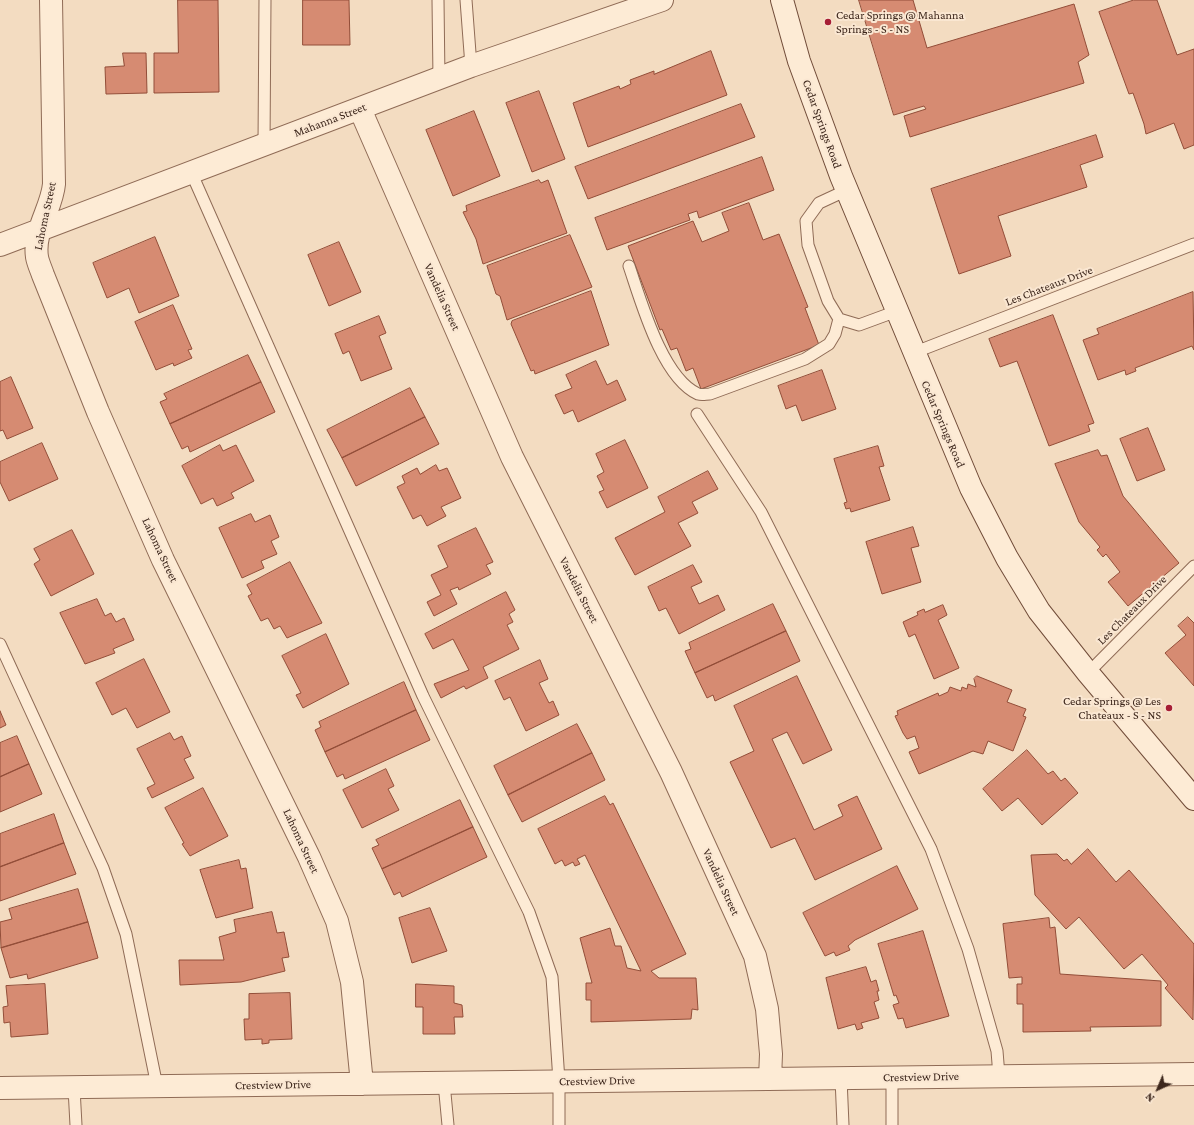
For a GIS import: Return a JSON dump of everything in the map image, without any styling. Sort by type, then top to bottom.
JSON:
[{"type":"street","name":"Lahoma Street","points":[[51,0],[54,184],[40,229],[37,256],[43,275],[98,412],[163,560],[309,857],[337,921],[352,982],[362,1084]]},
{"type":"street","name":"Mahanna Street","points":[[0,244],[471,66],[662,0]]},
{"type":"street","name":"Cedar Springs Road","points":[[782,0],[801,68],[847,190],[913,353],[971,488],[1007,558],[1039,611],[1088,673],[1194,799]]},
{"type":"street","name":"Vandelia Street","points":[[360,109],[512,456],[671,772],[755,956],[767,1009],[771,1054],[770,1078]]},
{"type":"street","name":"Crestview Drive","points":[[0,1088],[1194,1074]]},
{"type":"lane","points":[[264,144],[265,0]]},
{"type":"lane","points":[[438,0],[439,79]]},
{"type":"lane","points":[[466,0],[471,66]]},
{"type":"lane","points":[[190,172],[423,696],[529,912],[552,977],[559,1082],[559,1125]]},
{"type":"lane","points":[[847,190],[819,203],[806,221],[808,245],[828,301],[840,319],[859,325],[896,311]]},
{"type":"lane","name":"Les Chateaux Drive","points":[[913,353],[1194,244]]},
{"type":"lane","points":[[628,266],[655,338],[670,366],[688,387],[699,394],[710,394],[805,358],[829,344],[835,334],[840,319]]},
{"type":"lane","points":[[698,414],[761,512],[932,849],[968,949],[997,1051],[999,1076]]},
{"type":"lane","name":"Les Chateaux Drive","points":[[1088,673],[1194,566]]},
{"type":"lane","points":[[0,644],[103,868],[126,934],[157,1086]]},
{"type":"lane","points":[[892,1077],[892,1125]]},
{"type":"lane","points":[[841,1078],[843,1125]]},
{"type":"lane","points":[[444,1083],[448,1125]]},
{"type":"lane","points":[[74,1088],[76,1125]]},
{"type":"building","points":[[178,0],[218,0],[219,92],[154,93],[154,53],[178,53]]},
{"type":"building","points":[[303,0],[349,0],[350,45],[303,45]]},
{"type":"building","points":[[859,0],[913,0],[927,48],[1074,4],[1089,55],[1078,62],[1084,83],[910,137],[904,116],[926,109],[924,106],[894,115]]},
{"type":"building","points":[[1134,0],[1157,0],[1177,55],[1194,49],[1194,145],[1184,149],[1174,123],[1146,134],[1133,93],[1129,94],[1099,12]]},
{"type":"building","points":[[711,51],[727,95],[588,147],[573,103],[619,86],[620,89],[631,84],[630,80],[654,71],[654,74]]},
{"type":"building","points":[[123,53],[146,53],[147,93],[106,94],[105,67],[124,66]]},
{"type":"building","points":[[539,91],[565,159],[532,172],[506,103]]},
{"type":"building","points":[[741,104],[755,137],[588,199],[575,167]]},
{"type":"building","points":[[474,111],[500,176],[453,196],[426,130]]},
{"type":"building","points":[[1096,135],[1103,157],[1080,165],[1087,187],[998,216],[1011,256],[959,274],[931,189]]},
{"type":"building","points":[[762,157],[774,190],[699,218],[697,211],[688,214],[690,220],[607,250],[595,218]]},
{"type":"building","points":[[539,180],[541,183],[548,180],[567,233],[483,264],[476,239],[463,212],[467,211],[466,206]]},
{"type":"building","points":[[749,203],[763,240],[779,234],[808,307],[805,308],[819,345],[701,389],[693,368],[686,371],[677,348],[671,350],[662,329],[660,330],[628,246],[693,221],[702,242],[729,231],[722,213]]},
{"type":"building","points":[[570,235],[592,287],[507,320],[500,296],[496,294],[487,266]]},
{"type":"building","points":[[155,237],[179,296],[139,313],[129,288],[107,298],[93,263]]},
{"type":"building","points":[[339,242],[361,292],[329,306],[308,255]]},
{"type":"building","points":[[591,291],[609,345],[535,374],[534,370],[531,371],[511,324],[512,321]]},
{"type":"building","points":[[1193,292],[1194,350],[1192,346],[1135,368],[1136,371],[1126,375],[1125,370],[1098,380],[1083,340],[1099,334],[1097,329]]},
{"type":"building","points":[[173,305],[192,349],[188,350],[192,358],[174,366],[173,363],[156,370],[135,322]]},
{"type":"building","points":[[1053,315],[1094,423],[1088,425],[1090,431],[1049,446],[1017,361],[1000,367],[989,339]]},
{"type":"building","points":[[379,316],[386,333],[379,336],[392,369],[361,381],[349,351],[343,354],[335,334]]},
{"type":"building","points":[[248,355],[261,382],[170,424],[160,402],[167,399],[164,394]]},
{"type":"building","points":[[596,361],[607,385],[617,380],[626,400],[578,422],[573,410],[564,414],[555,395],[572,388],[566,375]]},
{"type":"building","points":[[822,370],[836,409],[802,421],[796,405],[786,409],[778,386]]},
{"type":"building","points":[[11,377],[33,428],[7,439],[3,430],[0,431],[0,382]]},
{"type":"building","points":[[261,382],[275,412],[190,452],[188,446],[182,449],[170,424]]},
{"type":"building","points":[[410,388],[425,417],[342,458],[327,430]]},
{"type":"building","points":[[425,417],[439,444],[356,486],[342,458]]},
{"type":"building","points":[[1148,428],[1165,470],[1137,481],[1120,439]]},
{"type":"building","points":[[625,440],[648,488],[607,508],[599,492],[604,490],[597,476],[604,472],[596,454]]},
{"type":"building","points":[[42,443],[58,479],[9,501],[0,482],[0,462]]},
{"type":"building","points":[[220,445],[223,451],[236,445],[254,481],[231,493],[234,498],[217,506],[213,498],[201,504],[182,466]]},
{"type":"building","points":[[878,446],[884,466],[879,467],[890,500],[851,512],[850,508],[846,509],[844,503],[847,502],[834,459]]},
{"type":"building","points":[[1098,450],[1101,456],[1107,455],[1123,496],[1179,563],[1128,606],[1108,582],[1120,572],[1106,554],[1103,557],[1097,550],[1100,547],[1079,522],[1055,464]]},
{"type":"building","points":[[436,465],[439,471],[447,468],[461,498],[441,507],[446,516],[427,526],[421,515],[413,519],[397,487],[405,483],[402,476],[417,468],[420,474]]},
{"type":"building","points":[[708,471],[718,489],[692,502],[698,513],[678,523],[691,546],[635,575],[615,538],[665,512],[658,497]]},
{"type":"building","points":[[251,514],[255,522],[270,515],[279,537],[271,541],[277,554],[261,561],[264,568],[242,578],[219,528]]},
{"type":"building","points":[[913,527],[919,546],[911,548],[921,582],[882,594],[866,542]]},
{"type":"building","points":[[476,528],[493,562],[486,565],[491,574],[459,590],[458,587],[450,590],[457,604],[434,616],[427,602],[441,595],[431,575],[448,567],[438,546]]},
{"type":"building","points":[[72,530],[94,574],[51,596],[34,564],[40,560],[34,549]]},
{"type":"building","points":[[290,562],[322,623],[287,638],[280,626],[274,629],[268,618],[261,621],[248,596],[252,594],[247,585]]},
{"type":"building","points":[[693,565],[702,582],[691,587],[699,604],[718,595],[725,610],[679,634],[666,608],[659,611],[648,587]]},
{"type":"building","points":[[506,592],[515,610],[509,614],[513,622],[507,625],[519,649],[483,667],[488,678],[466,689],[464,686],[441,698],[434,684],[469,670],[453,639],[433,649],[425,634]]},
{"type":"building","points":[[97,599],[105,616],[111,613],[116,622],[124,618],[134,640],[113,649],[115,653],[85,664],[60,613]]},
{"type":"building","points":[[773,604],[786,631],[695,673],[685,651],[691,649],[689,643]]},
{"type":"building","points":[[943,605],[947,615],[938,620],[959,668],[934,679],[915,634],[909,637],[903,622],[918,615],[917,612],[924,609],[925,612]]},
{"type":"building","points":[[1188,617],[1194,623],[1194,686],[1165,653],[1186,635],[1178,626]]},
{"type":"building","points":[[786,631],[800,661],[715,701],[713,695],[707,698],[695,673]]},
{"type":"building","points":[[326,634],[349,684],[303,708],[296,695],[301,693],[282,656]]},
{"type":"building","points":[[144,659],[170,712],[137,728],[126,708],[112,715],[96,683]]},
{"type":"building","points":[[540,660],[548,679],[539,683],[549,703],[553,701],[559,715],[526,731],[510,697],[504,700],[495,681]]},
{"type":"building","points":[[797,676],[832,750],[803,764],[787,732],[772,739],[814,830],[843,816],[838,805],[857,796],[882,849],[815,880],[795,838],[771,848],[730,762],[754,751],[734,706]]},
{"type":"building","points":[[977,676],[1012,690],[1007,702],[1026,709],[1023,716],[1026,717],[1013,751],[988,741],[983,754],[973,751],[919,774],[909,752],[919,748],[915,736],[907,739],[895,716],[898,715],[897,711],[938,693],[939,696],[948,692],[950,687],[961,691],[962,687],[967,689],[968,684],[976,687],[974,679]]},
{"type":"building","points":[[404,682],[416,710],[325,752],[315,730],[321,727],[319,722]]},
{"type":"building","points":[[416,710],[430,740],[345,779],[343,774],[337,777],[325,752]]},
{"type":"building","points":[[0,711],[6,725],[0,728]]},
{"type":"building","points":[[577,724],[592,753],[508,795],[494,766]]},
{"type":"building","points":[[170,733],[174,740],[182,736],[191,756],[184,759],[194,778],[152,798],[147,788],[155,784],[137,749]]},
{"type":"building","points":[[17,736],[29,764],[0,777],[0,743]]},
{"type":"building","points":[[1027,750],[1048,774],[1053,771],[1061,781],[1065,778],[1078,793],[1042,825],[1018,798],[1002,811],[983,789]]},
{"type":"building","points":[[592,753],[605,780],[522,822],[508,795]]},
{"type":"building","points":[[29,764],[42,794],[0,812],[0,777]]},
{"type":"building","points":[[386,769],[394,786],[388,789],[399,810],[362,828],[343,790]]},
{"type":"building","points":[[203,788],[228,836],[190,856],[182,844],[184,843],[165,808]]},
{"type":"building","points":[[605,796],[610,805],[613,803],[686,954],[651,971],[659,978],[696,978],[698,1010],[692,1009],[691,1019],[591,1022],[591,1000],[586,1000],[586,983],[592,983],[580,938],[610,928],[615,946],[621,946],[627,968],[641,971],[585,855],[577,859],[580,864],[575,866],[573,862],[565,866],[562,860],[555,864],[538,829]]},
{"type":"building","points":[[460,800],[473,827],[382,869],[372,848],[379,845],[376,840]]},
{"type":"building","points":[[54,814],[64,843],[0,867],[0,834]]},
{"type":"building","points":[[473,827],[487,857],[402,897],[400,892],[394,895],[382,869]]},
{"type":"building","points":[[64,843],[76,874],[0,901],[0,867]]},
{"type":"building","points":[[1088,849],[1116,882],[1129,870],[1194,944],[1193,1020],[1165,988],[1168,985],[1142,954],[1124,969],[1079,917],[1066,929],[1035,895],[1031,855],[1057,854],[1064,861],[1067,859],[1071,864]]},
{"type":"building","points":[[239,860],[241,869],[246,868],[253,908],[216,918],[200,870]]},
{"type":"building","points":[[897,866],[918,909],[855,940],[848,946],[850,950],[836,956],[834,952],[825,956],[803,913]]},
{"type":"building","points":[[78,889],[88,922],[1,948],[0,922],[12,919],[9,909]]},
{"type":"building","points":[[430,908],[447,951],[412,963],[399,918]]},
{"type":"building","points":[[272,912],[277,933],[284,932],[289,957],[282,958],[285,971],[241,982],[180,985],[179,960],[224,960],[219,937],[236,932],[234,920]]},
{"type":"building","points":[[1049,918],[1050,928],[1055,927],[1060,974],[1161,981],[1161,1026],[1090,1027],[1091,1031],[1023,1032],[1023,1004],[1017,1004],[1017,984],[1022,984],[1022,977],[1009,978],[1003,924]]},
{"type":"building","points":[[88,922],[98,958],[28,979],[27,974],[10,978],[1,948]]},
{"type":"building","points":[[923,931],[949,1016],[906,1028],[903,1018],[898,1019],[893,1005],[899,1003],[896,995],[894,996],[878,944]]},
{"type":"building","points":[[866,967],[871,982],[876,980],[879,991],[877,991],[879,1000],[874,1002],[879,1018],[861,1023],[863,1028],[857,1030],[855,1024],[838,1029],[826,978]]},
{"type":"building","points":[[45,984],[48,1034],[11,1037],[10,1022],[4,1023],[3,1007],[8,1006],[6,986]]},
{"type":"building","points":[[416,984],[454,986],[454,1003],[462,1005],[463,1017],[454,1017],[455,1034],[423,1034],[423,1007],[416,1007]]},
{"type":"building","points":[[290,993],[292,1039],[269,1040],[269,1043],[262,1044],[262,1039],[245,1040],[244,1019],[249,1019],[249,994]]},
{"type":"place","name":"Cedar Springs @ Mahanna Springs - S - NS","points":[[828,22]]},
{"type":"place","name":"Cedar Springs @ Les Chateaux - S - NS","points":[[1169,708]]}]
